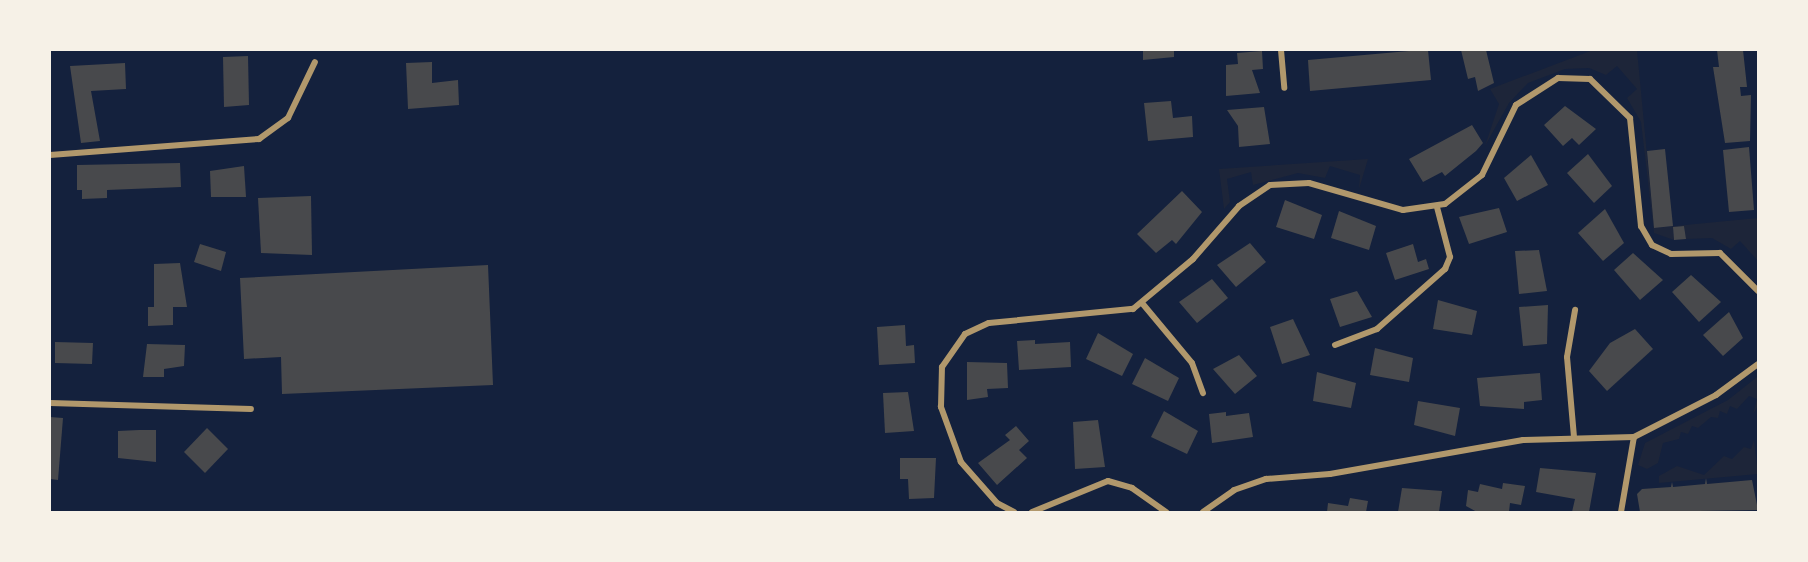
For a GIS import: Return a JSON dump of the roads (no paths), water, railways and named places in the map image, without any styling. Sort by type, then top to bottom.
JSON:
[{"type":"street","points":[[1281,50],[1284,88]]},
{"type":"street","points":[[50,156],[259,139],[288,118],[315,62]]},
{"type":"street","points":[[1014,513],[998,503],[954,451],[939,397],[947,358],[965,334],[989,323],[1115,314],[1142,303],[1193,259],[1239,206],[1270,185],[1299,182],[1403,210],[1437,207],[1482,175],[1522,98],[1558,78],[1584,77],[1604,88],[1633,126],[1647,239],[1671,254],[1720,253],[1758,291]]},
{"type":"street","points":[[1335,345],[1377,329],[1445,269],[1450,257],[1437,207]]},
{"type":"street","points":[[1142,303],[1192,363],[1203,393]]},
{"type":"street","points":[[1574,437],[1567,357],[1575,309]]},
{"type":"street","points":[[1203,513],[1234,490],[1266,479],[1574,437],[1634,437],[1716,395],[1758,364]]},
{"type":"street","points":[[50,403],[251,409]]},
{"type":"street","points":[[1621,513],[1634,437]]},
{"type":"street","points":[[1032,513],[1108,482],[1124,484],[1166,513]]}]
